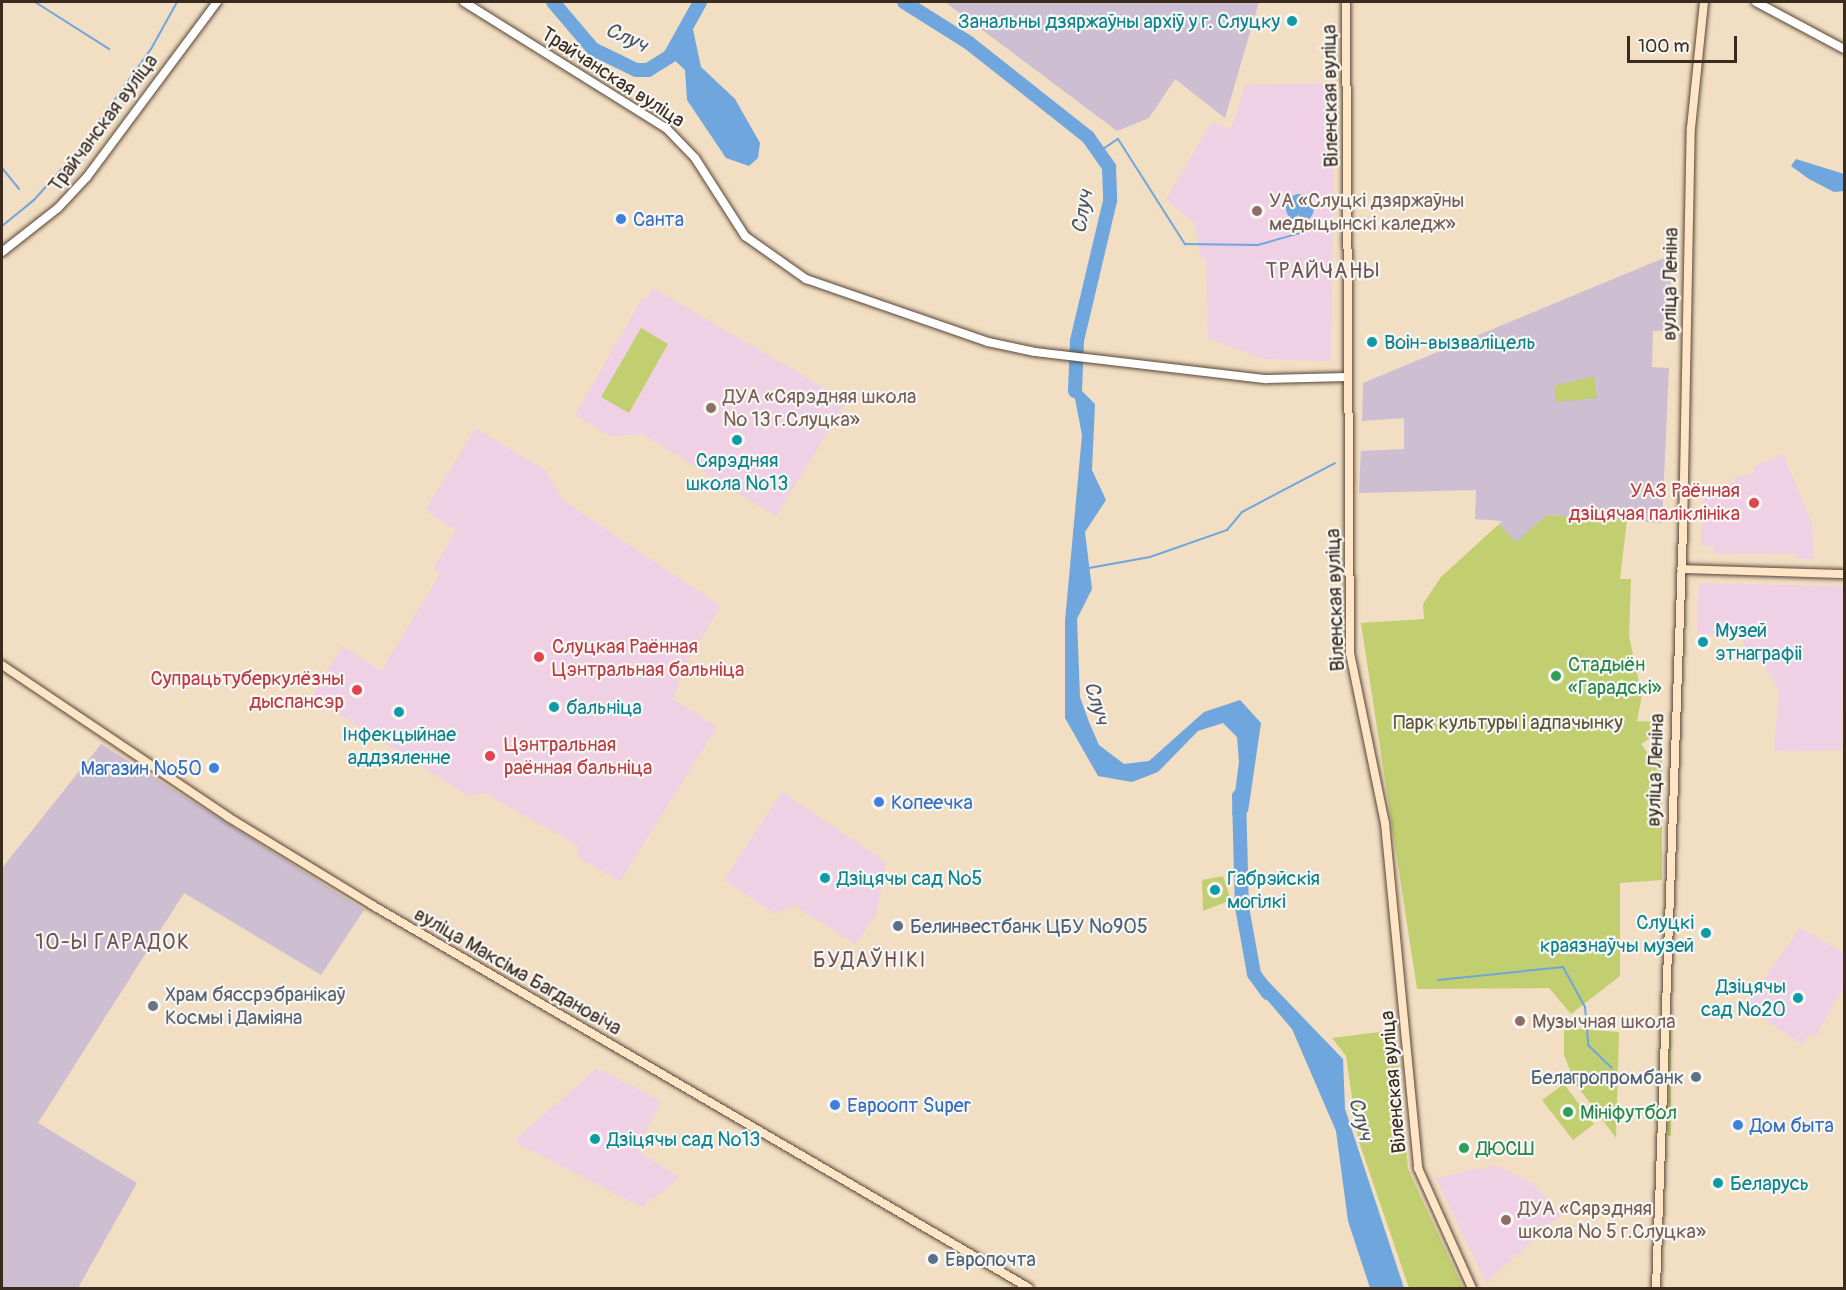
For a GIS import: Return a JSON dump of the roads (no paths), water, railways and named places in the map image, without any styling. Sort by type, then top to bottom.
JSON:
[{"type":"main road","name":"Віленская вуліца","points":[[1346,2],[1350,653],[1385,823],[1417,1158],[1472,1288]]},
{"type":"main road","name":"вуліца Леніна","points":[[1656,1288],[1681,569],[1690,134],[1694,55],[1704,2]]},
{"type":"main road","points":[[1681,569],[1845,574]]},
{"type":"main road","name":"вуліца Максіма Багдановіча","points":[[2,665],[222,813],[363,899],[1029,1288]]},
{"type":"street","name":"Трайчанская вуліца","points":[[2,252],[58,208],[87,177],[217,2]]},
{"type":"street","name":"Трайчанская вуліца","points":[[464,2],[667,129],[695,158],[737,226],[786,269],[902,315],[1039,353],[1266,379],[1347,377]]},
{"type":"street","points":[[1756,2],[1845,49]]},
{"type":"water","points":[[691,20],[701,67],[735,99],[760,143],[758,158],[749,166],[726,158],[687,100],[685,70],[670,56]]},
{"type":"water","points":[[1796,159],[1844,174],[1844,191],[1834,192],[1809,179],[1791,166]]},
{"type":"water","points":[[1300,194],[1310,198],[1314,208],[1310,218],[1300,222],[1290,218],[1286,208],[1290,198]]},
{"type":"water","points":[[1079,372],[1081,390],[1095,404],[1092,470],[1106,500],[1085,532],[1092,589],[1077,619],[1080,697],[1089,722],[1099,745],[1124,764],[1149,761],[1204,712],[1240,700],[1261,723],[1248,812],[1232,815],[1239,762],[1237,737],[1223,723],[1198,731],[1158,772],[1132,782],[1098,776],[1065,718],[1065,621],[1082,435],[1070,373]]},
{"type":"water","name":"Случ","points":[[1263,976],[1343,1059],[1345,1109],[1404,1288],[1370,1288],[1348,1221],[1336,1131],[1292,1029],[1252,982]]},
{"type":"waterway","points":[[35,2],[109,49]]},
{"type":"waterway","points":[[2,226],[34,200],[81,147],[151,49],[177,2]]},
{"type":"waterway","name":"Случ","points":[[553,2],[593,49],[636,70],[648,70],[670,56],[700,2]]},
{"type":"waterway","name":"Случ","points":[[904,2],[969,43],[1088,137],[1109,167],[1110,201],[1077,341],[1075,391]]},
{"type":"waterway","points":[[1100,151],[1118,139],[1185,244],[1258,245],[1314,229]]},
{"type":"waterway","points":[[2,168],[19,189]]},
{"type":"waterway","points":[[1323,229],[1329,229]]},
{"type":"waterway","points":[[1089,568],[1150,557],[1227,530],[1242,512],[1335,463]]},
{"type":"waterway","name":"Случ","points":[[1239,796],[1242,907],[1254,974],[1268,993]]},
{"type":"waterway","points":[[1438,980],[1563,967],[1585,1007],[1588,1045],[1612,1068]]},
{"type":"place","name":"Занальны дзяржаўны архіў у г. Слуцку","points":[[1292,21]]},
{"type":"place","name":"УА «Слуцкі дзяржаўны медыцынскі каледж»","points":[[1257,211]]},
{"type":"place","name":"Санта","points":[[621,219]]},
{"type":"place","name":"Воін-вызваліцель","points":[[1372,342]]},
{"type":"place","name":"ДУА «Сярэдняя школа № 13 г.Слуцка»","points":[[711,408]]},
{"type":"place","name":"Сярэдняя школа №13","points":[[737,440]]},
{"type":"place","name":"УАЗ Раённая дзіцячая паліклініка","points":[[1754,503]]},
{"type":"place","name":"Музей этнаграфіі","points":[[1703,642]]},
{"type":"place","name":"Слуцкая Раённая Цэнтральная бальніца","points":[[539,657]]},
{"type":"place","name":"Стадыён «Гарадскі»","points":[[1556,676]]},
{"type":"place","name":"Супрацьтуберкулёзны дыспансэр","points":[[357,690]]},
{"type":"place","name":"бальніца","points":[[554,707]]},
{"type":"place","name":"Інфекцыйнае аддзяленне","points":[[399,712]]},
{"type":"place","name":"Цэнтральная раённая бальніца","points":[[490,756]]},
{"type":"place","name":"Магазин №50","points":[[214,768]]},
{"type":"place","name":"Копеечка","points":[[879,802]]},
{"type":"place","name":"Дзіцячы сад №5","points":[[825,878]]},
{"type":"place","name":"Габрэйскія могілкі","points":[[1215,890]]},
{"type":"place","name":"Белинвестбанк ЦБУ №905","points":[[898,926]]},
{"type":"place","name":"Слуцкі краязнаўчы музей","points":[[1706,933]]},
{"type":"place","name":"Дзіцячы сад №20","points":[[1798,998]]},
{"type":"place","name":"Храм бяссрэбранікаў Космы і Даміяна","points":[[153,1006]]},
{"type":"place","name":"Музычная школа","points":[[1520,1021]]},
{"type":"place","name":"Белагропромбанк","points":[[1696,1077]]},
{"type":"place","name":"Евроопт Super","points":[[835,1105]]},
{"type":"place","name":"Мініфутбол","points":[[1568,1112]]},
{"type":"place","name":"Дом быта","points":[[1738,1125]]},
{"type":"place","name":"Дзіцячы сад №13","points":[[595,1139]]},
{"type":"place","name":"ДЮСШ","points":[[1464,1148]]},
{"type":"place","name":"Беларусь","points":[[1718,1183]]},
{"type":"place","name":"ДУА «Сярэдняя школа № 5 г.Слуцка»","points":[[1506,1220]]},
{"type":"place","name":"Европочта","points":[[933,1259]]},
{"type":"district","name":"ТРАЙЧАНЫ","points":[[1323,272]]},
{"type":"district","name":"10-Ы ГАРАДОК","points":[[113,943]]},
{"type":"district","name":"БУДАЎНІКІ","points":[[870,961]]},
{"type":"park label","name":"Парк культуры і адпачынку","points":[[1508,722]]}]
